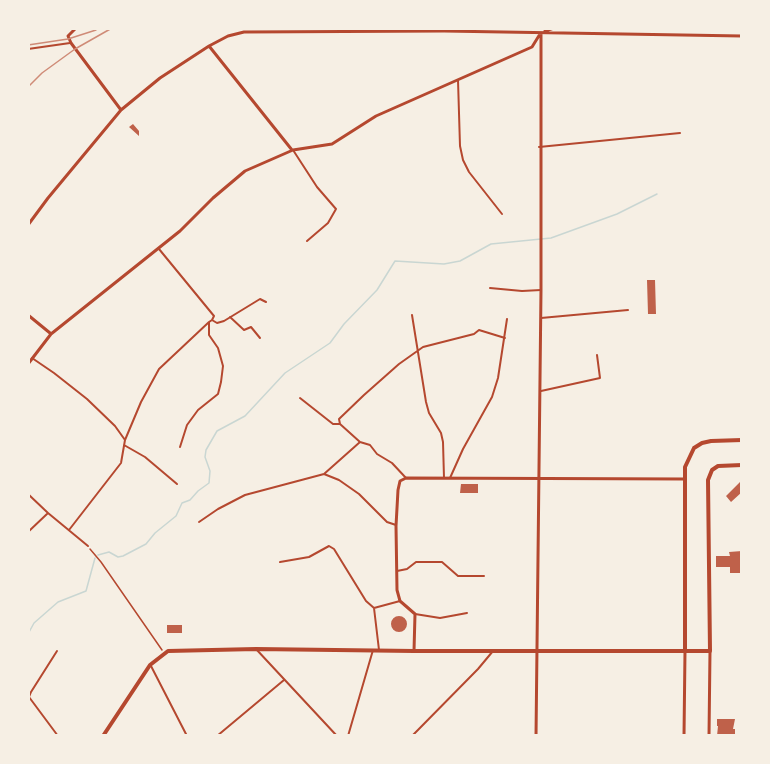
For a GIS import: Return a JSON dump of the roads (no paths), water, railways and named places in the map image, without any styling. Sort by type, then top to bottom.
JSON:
[{"type":"main road","points":[[685,651],[685,467],[694,448],[702,443],[741,440]]},
{"type":"main road","points":[[103,735],[150,665],[164,653],[182,649],[710,651],[708,480],[712,470],[718,466],[741,465]]},
{"type":"street","points":[[76,28],[68,36],[71,43],[121,110]]},
{"type":"street","points":[[28,364],[51,334],[159,249],[231,181],[245,171],[293,150],[332,144],[376,116],[532,47],[541,33],[554,28]]},
{"type":"street","points":[[661,28],[661,35]]},
{"type":"street","points":[[28,225],[121,110],[160,78],[208,46],[228,36],[257,31],[741,36]]},
{"type":"street","points":[[536,735],[541,318],[539,147],[541,33]]},
{"type":"street","points":[[28,49],[71,43]]},
{"type":"street","points":[[208,46],[293,150],[317,187],[336,209],[328,223],[307,241]]},
{"type":"street","points":[[458,80],[460,146],[463,160],[469,172],[502,214]]},
{"type":"street","points":[[539,147],[680,133]]},
{"type":"street","points":[[69,530],[121,463],[125,441],[141,402],[159,369],[214,316],[159,249]]},
{"type":"street","points":[[490,288],[541,290]]},
{"type":"street","points":[[210,321],[217,323],[260,299],[266,302]]},
{"type":"street","points":[[541,318],[628,310]]},
{"type":"street","points":[[28,315],[51,334]]},
{"type":"street","points":[[412,315],[426,402],[441,433],[444,478]]},
{"type":"street","points":[[230,317],[244,330],[251,327],[260,338]]},
{"type":"street","points":[[450,478],[463,449],[492,397],[498,378],[507,319]]},
{"type":"street","points":[[180,447],[187,425],[198,410],[218,394],[222,382],[222,366],[218,348],[209,335],[210,321]]},
{"type":"street","points":[[340,424],[339,419],[363,395],[417,350],[474,334],[479,330],[505,338]]},
{"type":"street","points":[[539,392],[600,378],[597,355]]},
{"type":"street","points":[[32,358],[87,399],[114,426],[125,441]]},
{"type":"street","points":[[300,398],[333,424],[340,424],[360,442],[370,445],[406,478]]},
{"type":"street","points":[[199,522],[245,495],[324,474],[360,442]]},
{"type":"street","points":[[124,445],[145,457],[177,484]]},
{"type":"street","points":[[324,474],[339,480],[358,494],[387,522],[396,526]]},
{"type":"street","points":[[467,613],[440,618],[415,614],[400,601],[397,590],[396,526],[400,481],[406,478],[685,479]]},
{"type":"street","points":[[28,494],[88,546]]},
{"type":"street","points":[[28,532],[48,513]]},
{"type":"street","points":[[280,562],[309,557],[329,546],[334,549],[366,601],[374,608],[376,650],[348,735]]},
{"type":"street","points":[[397,571],[407,569],[416,562],[442,562],[458,576],[484,576]]},
{"type":"street","points":[[374,608],[400,601]]},
{"type":"street","points":[[414,651],[415,614]]},
{"type":"street","points":[[256,649],[337,735]]},
{"type":"street","points":[[57,651],[29,698],[52,725],[53,734],[58,735]]},
{"type":"street","points":[[412,735],[493,651]]},
{"type":"street","points":[[684,735],[685,651]]},
{"type":"street","points":[[709,735],[710,651]]},
{"type":"street","points":[[150,665],[188,735]]},
{"type":"street","points":[[217,735],[284,680]]},
{"type":"waterway","points":[[98,555],[109,552],[118,557],[123,556],[146,544],[155,533],[176,516],[182,503],[190,500],[209,483],[210,471],[205,457],[206,450],[217,431],[245,416],[285,373],[330,343],[344,324],[377,290],[395,261],[444,264],[460,261],[491,244],[551,238],[617,214],[657,194]]},
{"type":"waterway","points":[[28,634],[34,623],[58,602],[86,591],[95,558]]},
{"type":"railway","points":[[28,87],[42,73],[75,49],[112,28]]},
{"type":"railway","points":[[28,45],[68,39],[96,30]]}]
